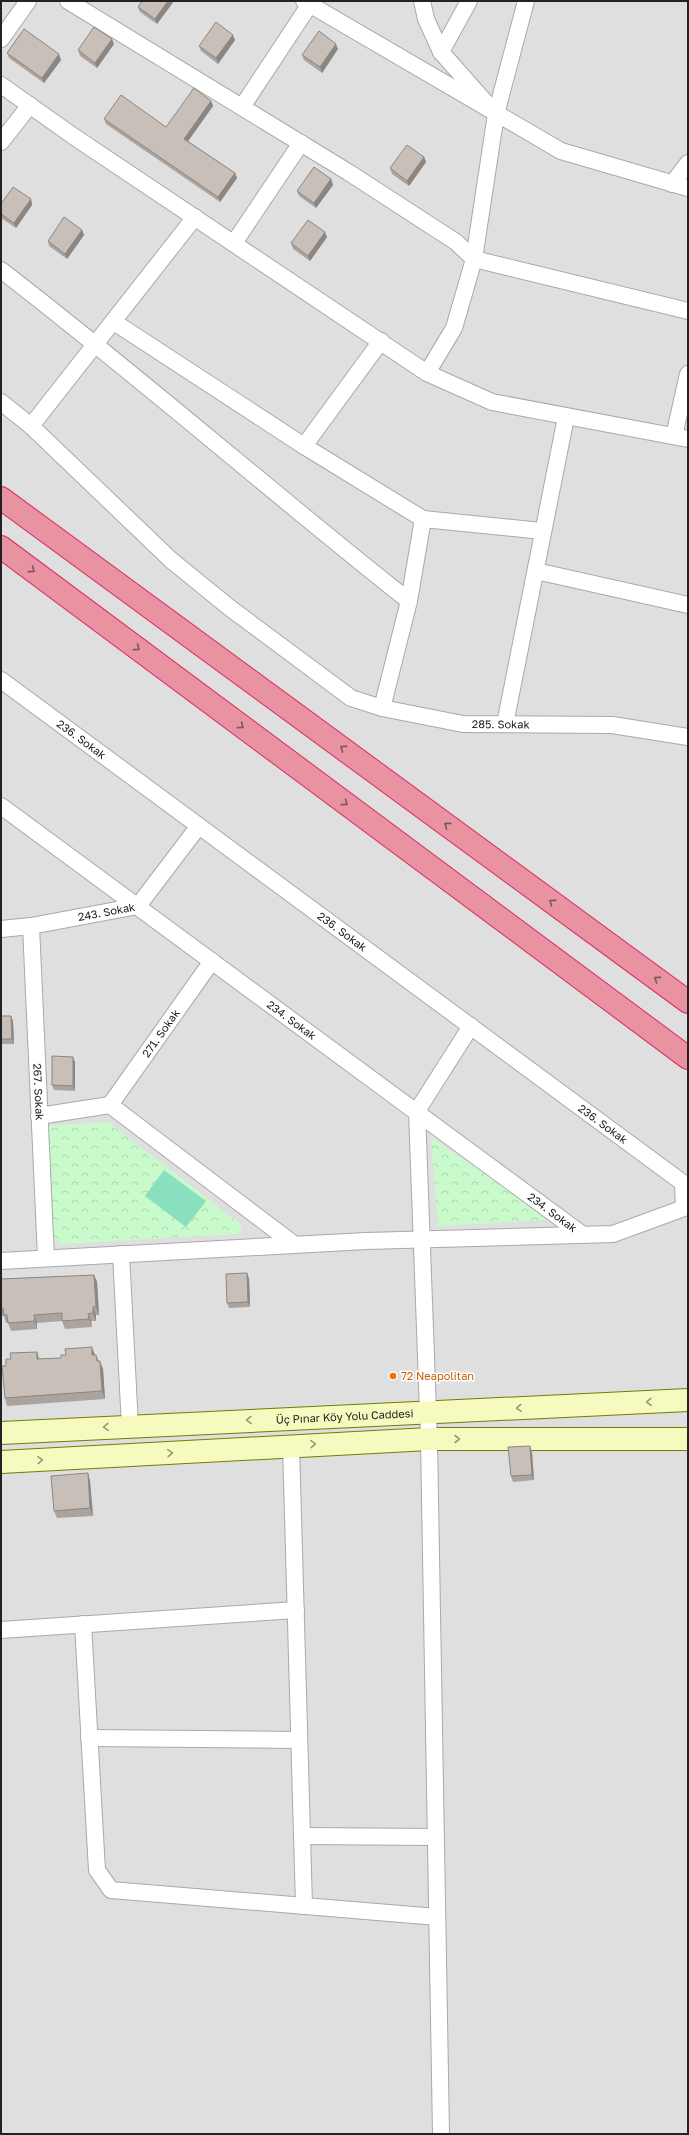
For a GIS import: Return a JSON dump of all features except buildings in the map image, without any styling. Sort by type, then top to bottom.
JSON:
[{"type":"highway","points":[[6,500],[688,1002]]},
{"type":"highway","points":[[1,547],[688,1058]]},
{"type":"main road","name":"Üç Pınar Köy Yolu Caddesi","points":[[1,1433],[688,1400]]},
{"type":"main road","points":[[1,1462],[291,1445],[429,1439],[688,1439]]},
{"type":"street","points":[[1,39],[28,1]]},
{"type":"street","points":[[68,1],[301,143],[456,242],[474,259],[688,311]]},
{"type":"street","points":[[422,1],[426,19],[441,52],[496,114]]},
{"type":"street","points":[[441,52],[469,1]]},
{"type":"street","points":[[427,372],[454,328],[474,259],[496,114],[526,1]]},
{"type":"street","points":[[242,107],[307,3],[561,151],[688,188]]},
{"type":"street","points":[[1,85],[427,372],[492,402],[566,417],[681,437],[688,374]]},
{"type":"street","points":[[1,142],[30,105]]},
{"type":"street","points":[[234,243],[301,143]]},
{"type":"street","points":[[672,184],[688,163]]},
{"type":"street","points":[[31,426],[97,344],[195,217]]},
{"type":"street","points":[[1,270],[97,344],[305,519],[409,601]]},
{"type":"street","points":[[114,322],[304,446],[423,519],[542,531]]},
{"type":"street","points":[[304,446],[381,341]]},
{"type":"street","name":"285. Sokak","points":[[1,402],[31,426],[171,560],[230,608],[351,698],[382,708],[463,724],[612,725],[688,737]]},
{"type":"street","points":[[505,724],[536,571],[542,531],[566,417]]},
{"type":"street","points":[[382,708],[409,601],[423,519]]},
{"type":"street","points":[[536,571],[688,605]]},
{"type":"street","name":"236. Sokak","points":[[1,680],[198,827],[683,1183],[684,1208],[613,1234],[583,1235]]},
{"type":"street","name":"234. Sokak","points":[[1,806],[417,1111],[583,1235]]},
{"type":"street","name":"243. Sokak","points":[[1,929],[31,926],[138,906],[198,827]]},
{"type":"street","name":"267. Sokak","points":[[31,926],[46,1258]]},
{"type":"street","name":"271. Sokak","points":[[110,1104],[212,961]]},
{"type":"street","points":[[441,2134],[429,1439],[423,1239],[417,1111],[471,1026]]},
{"type":"street","points":[[39,1116],[110,1104],[294,1245]]},
{"type":"street","points":[[1,1261],[423,1239],[583,1235]]},
{"type":"street","points":[[121,1254],[130,1426]]},
{"type":"street","points":[[291,1445],[304,1906]]},
{"type":"street","points":[[1,1630],[296,1610]]},
{"type":"street","points":[[83,1624],[97,1870],[110,1890],[437,1917]]},
{"type":"street","points":[[89,1738],[299,1740]]},
{"type":"street","points":[[302,1836],[436,1837]]},
{"type":"shaded area","points":[[1,1],[688,1],[688,2134],[1,2134]]},
{"type":"green space","points":[[108,1122],[239,1223],[242,1229],[238,1234],[62,1244],[56,1240],[52,1235],[49,1126]]},
{"type":"green space","points":[[431,1137],[551,1220],[438,1226]]},
{"type":"green space","points":[[164,1170],[206,1201],[186,1227],[145,1196]]},
{"type":"place","name":"72 Neapolitan","points":[[393,1376]]}]
